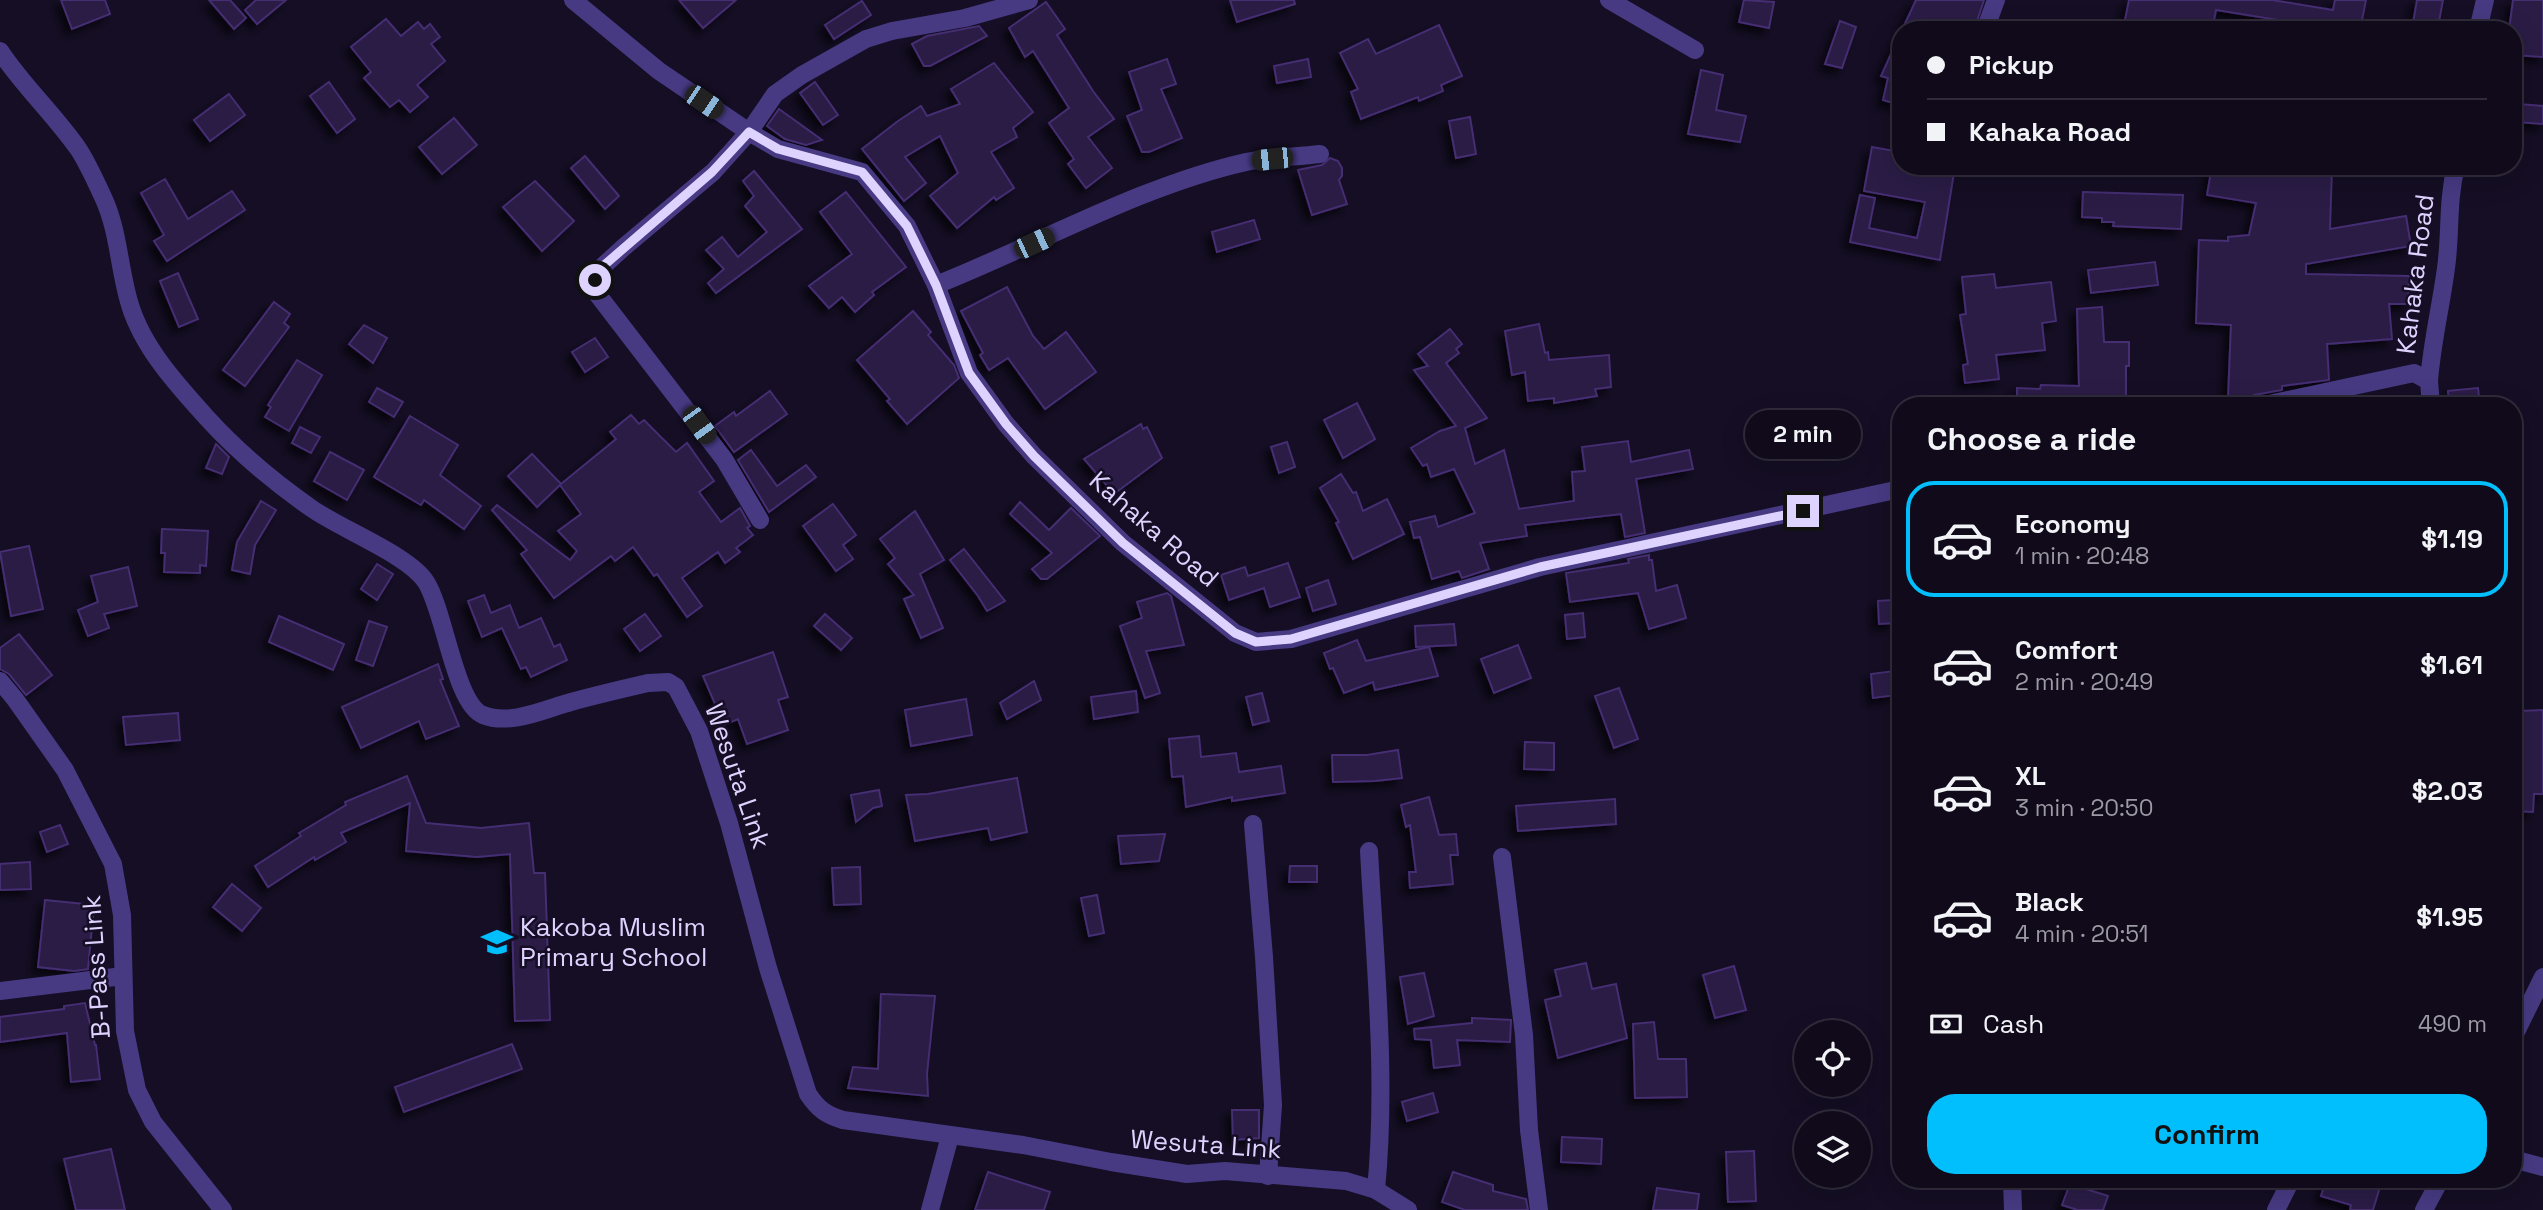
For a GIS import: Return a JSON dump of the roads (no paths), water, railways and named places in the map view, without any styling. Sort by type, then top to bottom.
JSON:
[{"type":"street","name":"Kahaka Road","points":[[573,0],[659,71],[749,132],[778,149],[862,172],[907,226],[936,285],[969,373],[1006,424],[1034,456],[1123,543],[1235,633],[1256,642],[1291,639],[1540,567],[1892,491]]},
{"type":"street","points":[[760,520],[716,449],[598,295],[595,280],[602,267],[704,180],[749,132],[775,94],[813,68],[866,39],[892,31],[965,18],[1029,0]]},
{"type":"street","points":[[1609,0],[1695,50]]},
{"type":"street","points":[[1988,21],[1996,0]]},
{"type":"street","points":[[2480,21],[2485,0]]},
{"type":"street","name":"Wesuta Link","points":[[0,51],[79,151],[104,199],[118,245],[130,306],[146,338],[171,376],[246,457],[312,508],[412,566],[426,581],[444,623],[458,677],[470,707],[482,715],[497,718],[522,716],[648,683],[668,682],[676,687],[699,732],[721,797],[768,968],[808,1094],[817,1108],[828,1116],[1023,1145],[1111,1163],[1187,1174],[1225,1171],[1346,1181],[1377,1190],[1403,1208]]},
{"type":"street","points":[[936,285],[1088,219],[1202,174],[1248,162],[1320,154]]},
{"type":"street","name":"Kahaka Road","points":[[2302,397],[2414,373],[2429,381],[2432,345],[2446,267],[2449,192],[2454,175]]},
{"type":"street","points":[[2429,381],[2430,397]]},
{"type":"street","name":"B-Pass Link","points":[[0,681],[65,770],[113,864],[122,915],[125,1031],[136,1090],[153,1122],[223,1210]]},
{"type":"street","points":[[1253,824],[1273,1105],[1268,1176]]},
{"type":"street","points":[[1369,851],[1379,1036],[1380,1152],[1377,1190]]},
{"type":"street","points":[[1502,857],[1524,1035],[1529,1130],[1539,1210]]},
{"type":"street","points":[[0,991],[122,976]]},
{"type":"street","points":[[2522,1020],[2543,977]]},
{"type":"street","points":[[930,1210],[950,1136]]},
{"type":"street","points":[[2522,1161],[2543,1167]]},
{"type":"street","points":[[2012,1188],[2013,1210]]},
{"type":"street","points":[[2276,1210],[2287,1188]]},
{"type":"street","points":[[2424,1210],[2436,1188]]},
{"type":"place","name":"Kakoba Muslim Primary School","points":[[497,942]]}]
